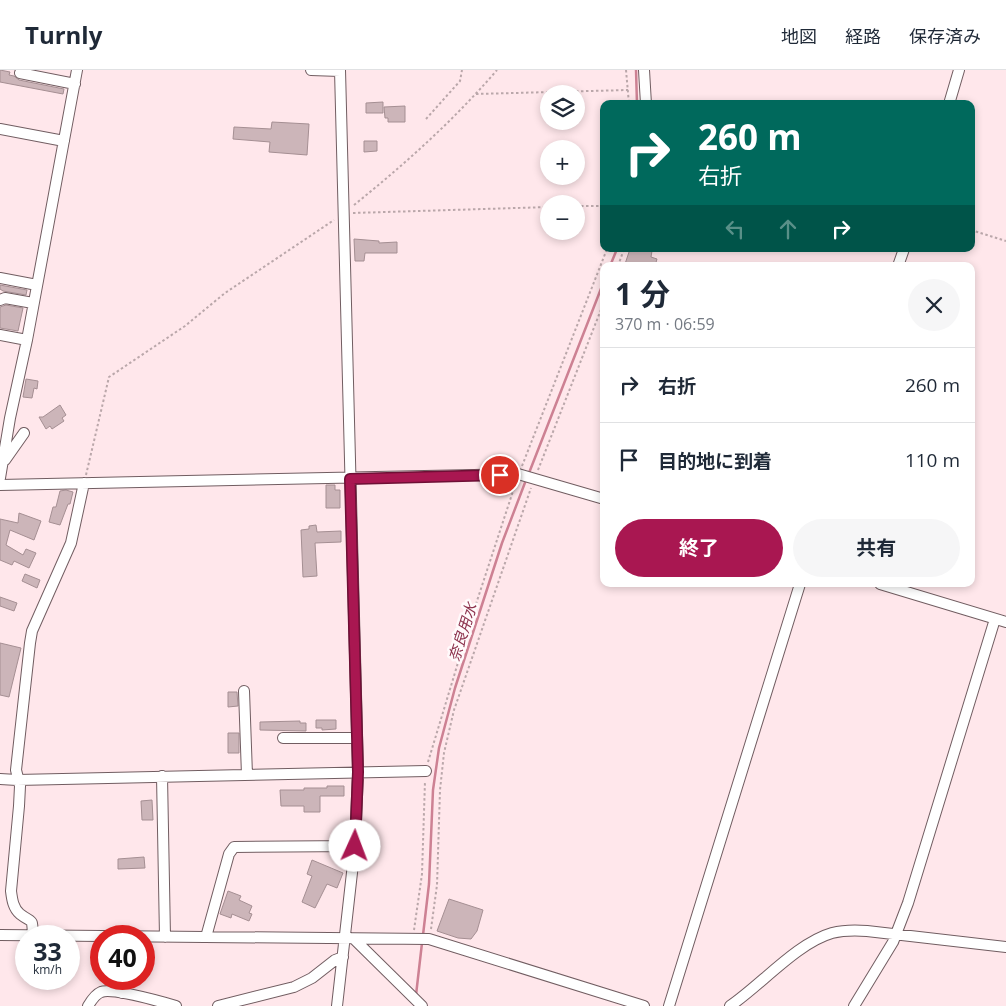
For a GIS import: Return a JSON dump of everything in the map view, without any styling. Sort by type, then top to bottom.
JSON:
[{"type":"street","points":[[0,478],[78,70]]},
{"type":"street","points":[[311,70],[340,70],[358,772],[350,939],[343,957],[337,1006]]},
{"type":"street","points":[[644,70],[646,100]]},
{"type":"street","points":[[950,100],[959,70]]},
{"type":"street","points":[[20,73],[75,84]]},
{"type":"street","points":[[0,129],[64,141]]},
{"type":"street","points":[[0,278],[37,285]]},
{"type":"street","points":[[0,300],[5,298],[34,303]]},
{"type":"street","points":[[0,335],[26,340]]},
{"type":"street","points":[[2,466],[24,432]]},
{"type":"street","points":[[0,485],[518,474],[600,498]]},
{"type":"street","points":[[32,925],[30,919],[19,913],[14,905],[11,891],[20,786],[16,770],[32,632],[71,543],[84,483]]},
{"type":"street","points":[[669,1006],[799,587]]},
{"type":"street","points":[[890,587],[1006,622]]},
{"type":"street","points":[[854,1006],[897,934],[995,619]]},
{"type":"street","points":[[244,691],[247,774]]},
{"type":"street","points":[[283,738],[357,738]]},
{"type":"street","points":[[0,778],[17,780],[426,771]]},
{"type":"street","points":[[162,776],[166,936]]},
{"type":"street","points":[[206,937],[229,854],[234,847],[355,846]]},
{"type":"street","points":[[730,1006],[808,944],[833,933],[848,930],[1006,947]]},
{"type":"street","points":[[0,935],[15,935]]},
{"type":"street","points":[[155,936],[429,939],[644,1006]]},
{"type":"street","points":[[350,939],[422,1006]]},
{"type":"street","points":[[218,1006],[294,987],[312,978],[335,960],[343,957]]},
{"type":"street","points":[[88,1006],[99,992],[104,991],[122,992],[176,1006]]},
{"type":"path","points":[[426,119],[460,81],[462,70]]},
{"type":"path","points":[[84,483],[109,377],[185,326],[226,293],[344,214],[396,171],[476,94],[497,70]]},
{"type":"path","points":[[626,70],[629,100]]},
{"type":"path","points":[[476,94],[628,90]]},
{"type":"path","points":[[585,206],[600,206]]},
{"type":"path","points":[[344,214],[540,207]]},
{"type":"path","points":[[975,231],[1006,241]]},
{"type":"path","points":[[414,938],[421,891],[426,771],[434,737],[472,613],[518,474],[600,267]]},
{"type":"path","points":[[429,939],[437,885],[440,790],[446,745],[454,710],[534,478],[600,312]]},
{"type":"building","points":[[0,70],[10,72],[9,75],[19,80],[64,89],[63,94],[0,82]]},
{"type":"building","points":[[383,102],[383,113],[366,113],[366,103]]},
{"type":"building","points":[[405,106],[405,122],[388,122],[388,118],[385,118],[384,107]]},
{"type":"building","points":[[272,122],[309,124],[307,155],[269,152],[270,142],[233,139],[234,127],[271,129]]},
{"type":"building","points":[[364,141],[377,141],[377,151],[364,152]]},
{"type":"building","points":[[354,239],[379,241],[379,243],[397,242],[397,253],[365,253],[364,261],[355,261]]},
{"type":"building","points":[[629,252],[652,252],[651,257],[657,259],[656,262],[626,262]]},
{"type":"building","points":[[0,285],[27,290],[26,295],[3,291],[0,289]]},
{"type":"building","points":[[6,305],[23,308],[18,331],[0,328],[0,307]]},
{"type":"building","points":[[26,379],[38,381],[37,389],[34,388],[32,398],[23,397]]},
{"type":"building","points":[[60,405],[66,415],[62,418],[64,421],[52,429],[50,426],[46,429],[39,417],[43,417]]},
{"type":"building","points":[[326,485],[335,485],[335,490],[340,490],[340,508],[326,508]]},
{"type":"building","points":[[60,491],[73,492],[70,504],[68,504],[60,525],[49,522],[53,507],[56,507]]},
{"type":"building","points":[[19,513],[41,521],[34,540],[10,530],[6,545],[23,555],[26,549],[36,553],[29,568],[14,561],[12,565],[0,560],[0,519],[18,523]]},
{"type":"building","points":[[316,525],[317,532],[341,531],[341,542],[315,543],[317,576],[303,577],[301,530],[309,529],[309,526]]},
{"type":"building","points":[[25,574],[40,580],[37,588],[22,581]]},
{"type":"building","points":[[0,597],[17,603],[14,611],[0,606]]},
{"type":"building","points":[[0,643],[21,648],[9,697],[0,695]]},
{"type":"building","points":[[228,692],[237,692],[238,706],[228,707]]},
{"type":"building","points":[[316,720],[336,720],[336,729],[322,730],[322,728],[316,728]]},
{"type":"building","points":[[300,721],[300,723],[306,723],[306,731],[260,730],[260,722]]},
{"type":"building","points":[[228,733],[239,733],[239,753],[228,753]]},
{"type":"building","points":[[327,786],[344,786],[344,796],[320,796],[320,812],[304,812],[304,806],[281,806],[280,790],[304,790],[304,788],[327,788]]},
{"type":"building","points":[[152,800],[153,820],[142,820],[141,801]]},
{"type":"building","points":[[144,857],[145,868],[118,869],[118,859]]},
{"type":"building","points":[[312,860],[343,873],[337,888],[327,884],[315,908],[302,902],[312,876],[307,874]]},
{"type":"building","points":[[228,891],[241,896],[239,900],[252,906],[249,913],[252,914],[249,921],[232,914],[231,918],[220,914]]},
{"type":"building","points":[[449,899],[483,910],[477,931],[471,939],[458,938],[437,931]]},
{"type":"waterway","name":"奈良用水","points":[[636,70],[637,100]]},
{"type":"waterway","name":"奈良用水","points":[[612,262],[616,252]]},
{"type":"waterway","name":"奈良用水","points":[[529,473],[600,291]]},
{"type":"waterway","name":"奈良用水","points":[[423,935],[429,884],[433,790],[439,748],[455,688],[502,543],[526,480]]},
{"type":"waterway","name":"奈良用水","points":[[416,995],[422,943]]},
{"type":"route","points":[[355,846],[358,772],[350,479],[500,475]]}]
